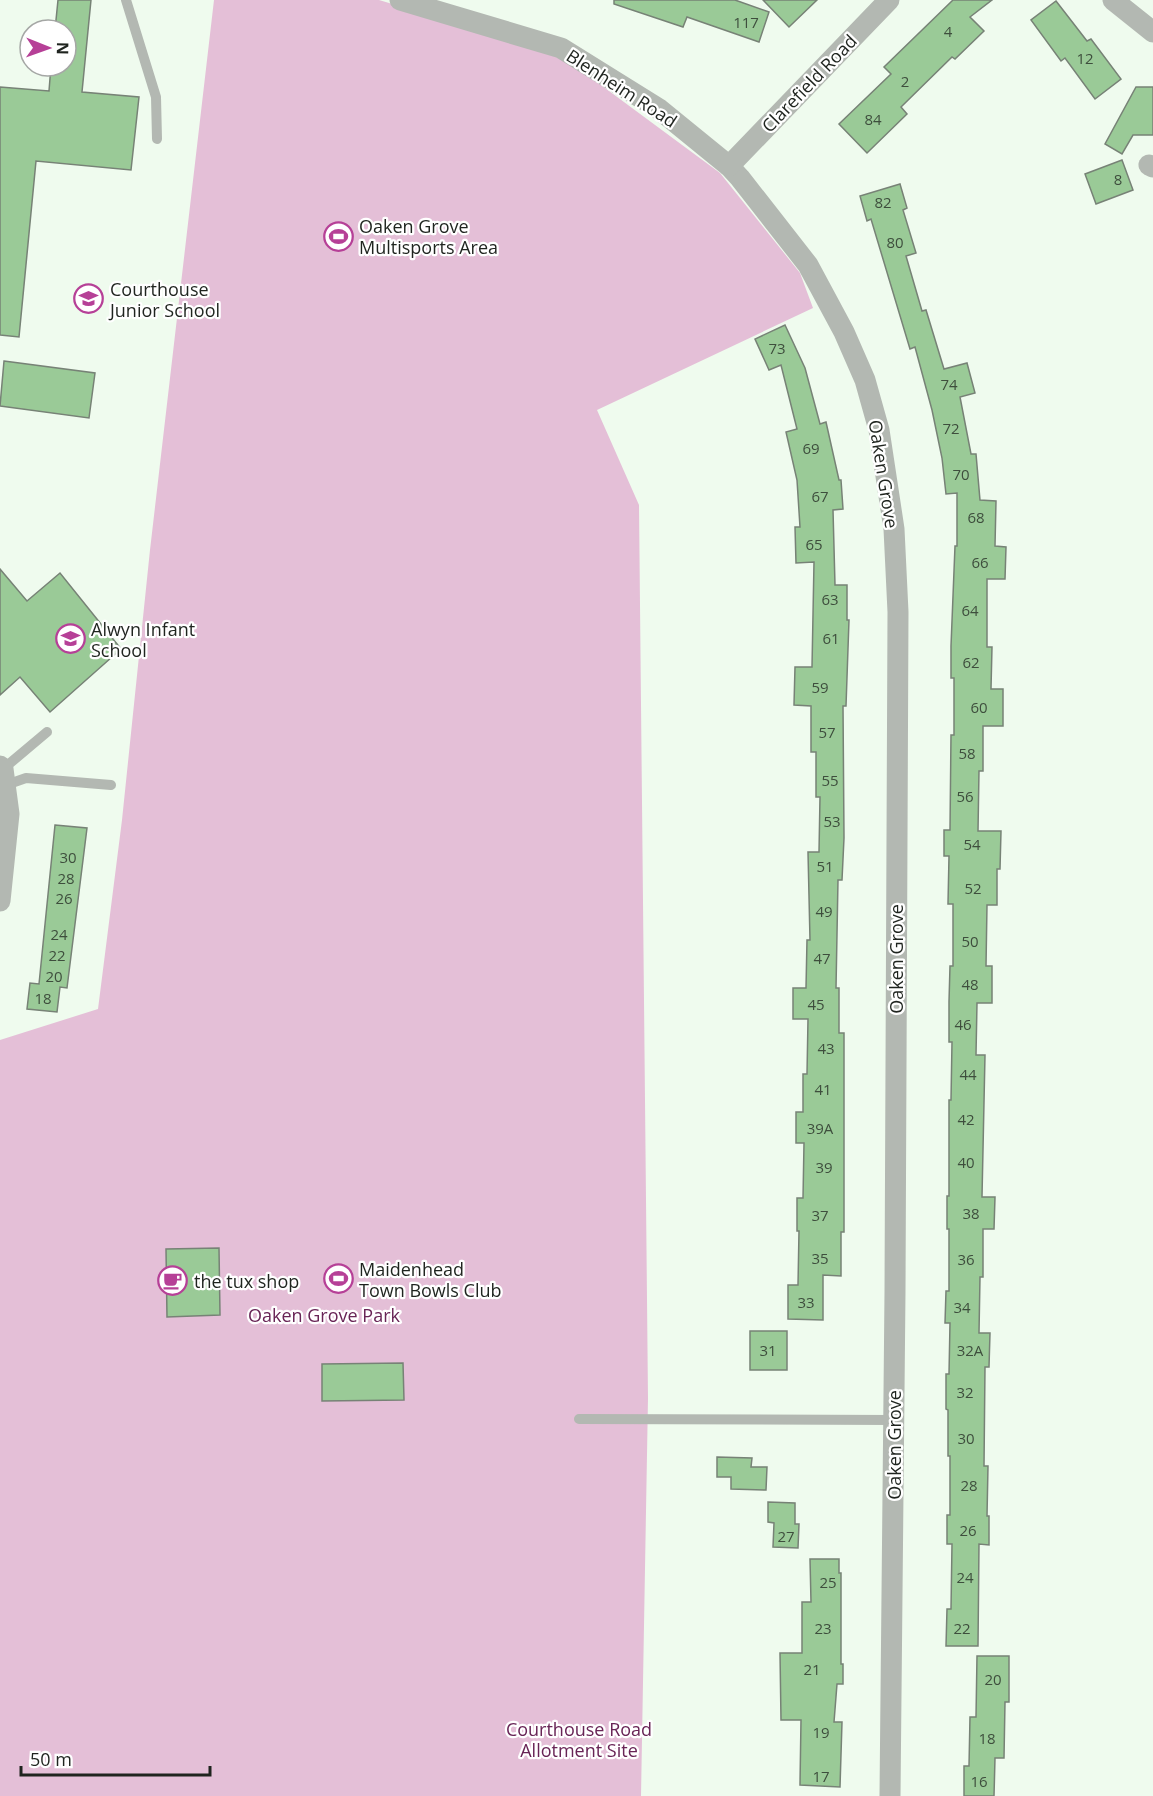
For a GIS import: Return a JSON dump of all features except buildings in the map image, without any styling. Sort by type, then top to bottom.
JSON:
[{"type":"street","name":"Blenheim Road","points":[[400,0],[561,48],[659,109],[729,166]]},
{"type":"street","name":"Clarefield Road","points":[[729,166],[889,0]]},
{"type":"street","points":[[1113,0],[1153,32]]},
{"type":"street","name":"Oaken Grove","points":[[729,166],[808,266],[844,332],[865,380],[879,430],[894,529],[898,612],[890,1796]]},
{"type":"street","points":[[0,901],[9,814],[3,773]]},
{"type":"lane","points":[[126,0],[156,97],[157,139]]},
{"type":"lane","points":[[3,773],[47,732]]},
{"type":"lane","points":[[3,773],[26,778],[111,785]]},
{"type":"lane","points":[[579,1419],[894,1420]]},
{"type":"green space","name":"Oaken Grove Park","points":[[214,0],[379,0],[559,54],[720,173],[800,273],[813,308],[597,410],[639,505],[648,1398],[641,1796],[0,1796],[0,1040],[98,1009],[122,820],[150,550]]},
{"type":"place","name":"Oaken Grove Multisports Area","points":[[338,236]]},
{"type":"place","name":"Courthouse Junior School","points":[[89,299]]},
{"type":"place","name":"Alwyn Infant School","points":[[70,639]]},
{"type":"place","name":"Maidenhead Town Bowls Club","points":[[338,1279]]},
{"type":"place","name":"the tux shop","points":[[173,1281]]},
{"type":"park label","name":"Courthouse Road Allotment Site","points":[[579,1739]]}]
